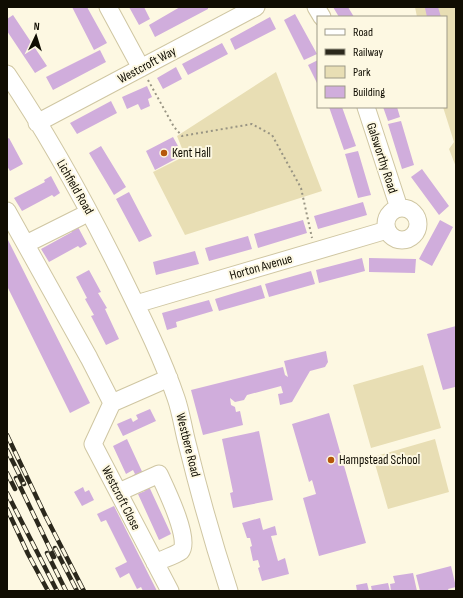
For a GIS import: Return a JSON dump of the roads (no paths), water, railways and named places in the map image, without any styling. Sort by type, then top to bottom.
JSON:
[{"type":"street","points":[[108,7],[141,68]]},
{"type":"street","name":"Westcroft Way","points":[[38,123],[256,7]]},
{"type":"street","points":[[316,7],[321,16]]},
{"type":"street","name":"Lichfield Road","points":[[8,78],[38,123],[90,212],[136,304]]},
{"type":"street","name":"Galsworthy Road","points":[[366,108],[399,208]]},
{"type":"street","name":"Galsworthy Road","points":[[404,208],[414,214],[417,229],[410,237],[399,240],[390,235],[387,230],[387,216],[394,210],[404,208]]},
{"type":"street","points":[[7,210],[89,358],[112,403],[169,378]]},
{"type":"street","points":[[26,244],[80,217]]},
{"type":"street","name":"Horton Avenue","points":[[136,304],[387,230]]},
{"type":"street","name":"Westbere Road","points":[[136,304],[169,378],[177,400],[188,449],[229,591]]},
{"type":"street","name":"Westcroft Close","points":[[112,403],[94,444],[170,591]]},
{"type":"street","points":[[119,492],[159,474],[176,513],[184,537],[181,551],[155,562]]},
{"type":"railway","points":[[7,435],[45,515],[84,591]]},
{"type":"railway","points":[[7,450],[24,484]]},
{"type":"railway","points":[[7,473],[15,489]]},
{"type":"railway","points":[[16,478],[54,557]]},
{"type":"railway","points":[[7,493],[57,591]]},
{"type":"railway","points":[[7,509],[28,554],[48,591]]},
{"type":"railway","points":[[55,548],[77,591]]},
{"type":"railway","points":[[47,553],[66,591]]},
{"type":"place","name":"Kent Hall","points":[[164,153]]},
{"type":"place","name":"Hampstead School","points":[[331,460]]}]
